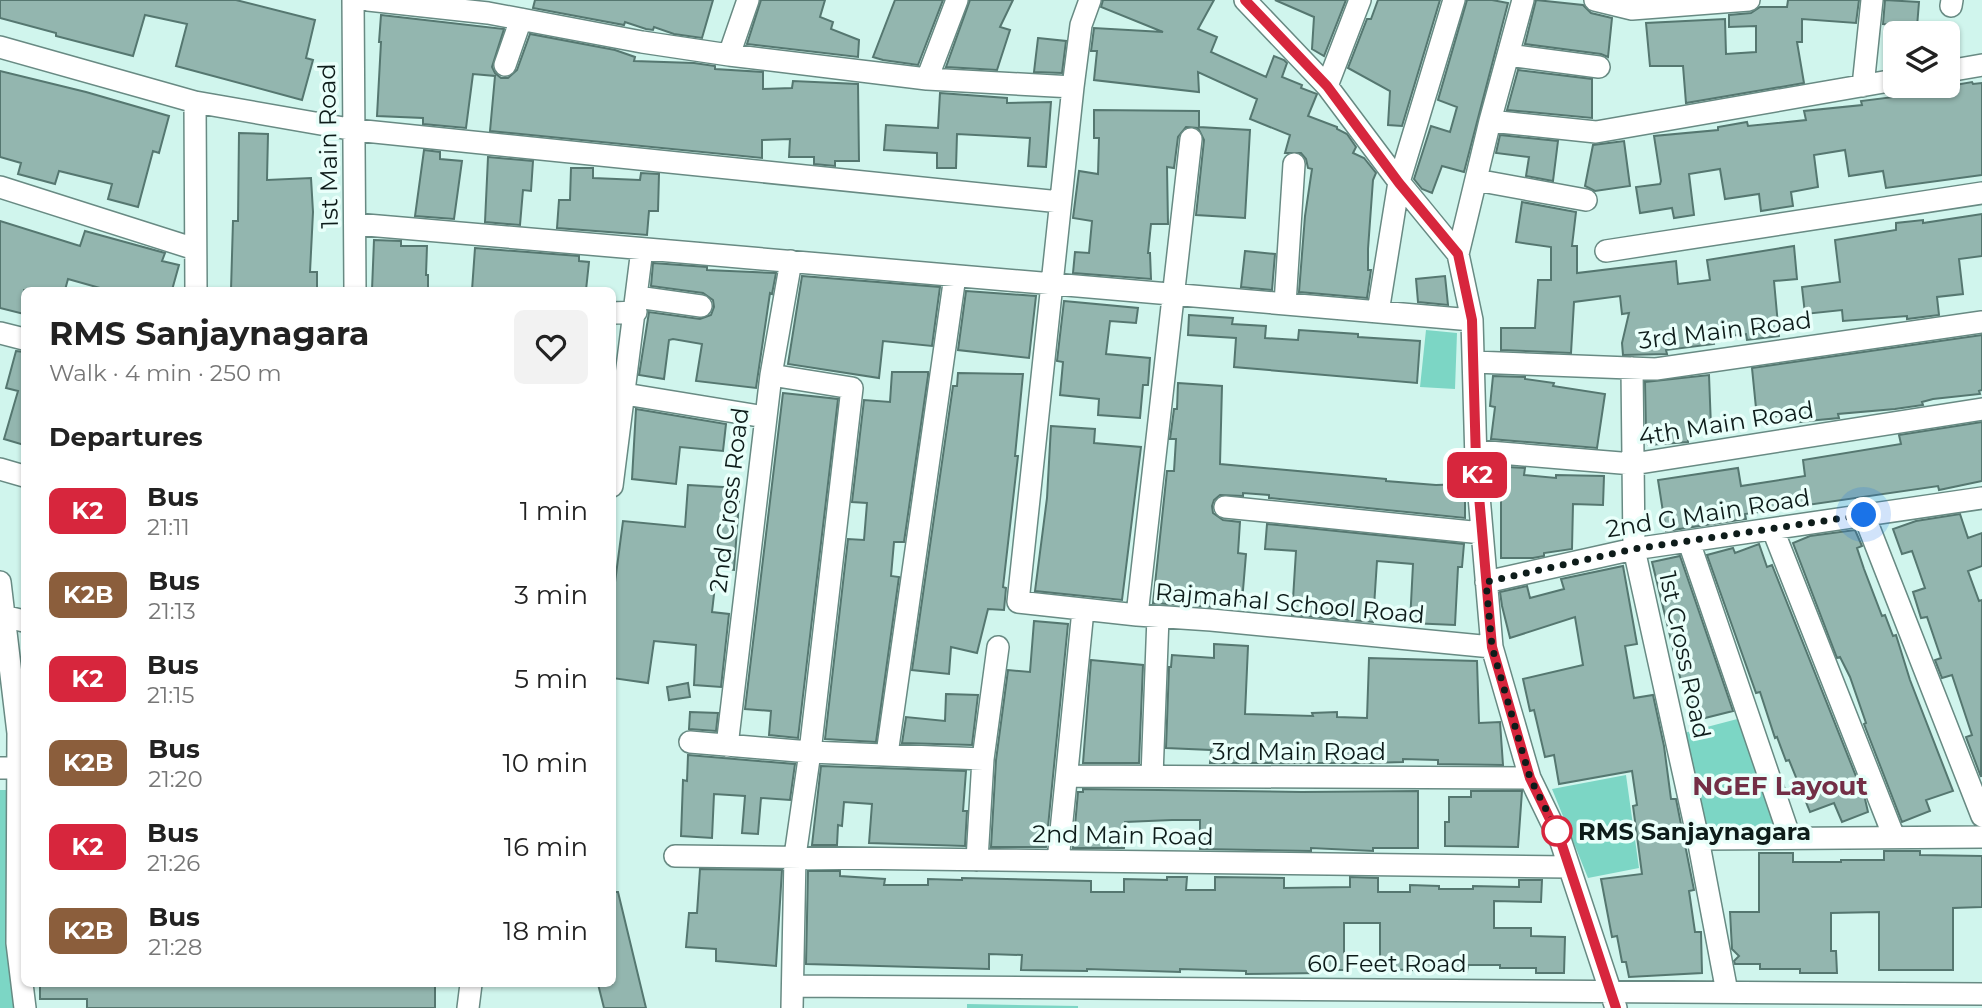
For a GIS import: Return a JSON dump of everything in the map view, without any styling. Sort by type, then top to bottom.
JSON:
[{"type":"street","name":"1st Main Road","points":[[353,0],[355,287]]},
{"type":"street","points":[[368,0],[490,6],[521,19],[729,55],[927,79],[1073,87]]},
{"type":"street","points":[[729,55],[748,0]]},
{"type":"street","points":[[927,79],[957,0]]},
{"type":"street","points":[[1050,284],[1081,25],[1090,0]]},
{"type":"street","points":[[1327,86],[1360,0]]},
{"type":"street","points":[[1378,312],[1399,183],[1454,0]]},
{"type":"street","points":[[1523,0],[1458,254],[1472,320],[1476,451],[1486,582],[1492,647],[1530,778],[1557,831],[1613,999]]},
{"type":"street","points":[[1595,0],[1632,9],[1749,0]]},
{"type":"street","points":[[1863,86],[1871,0]]},
{"type":"street","points":[[1252,3],[1327,86],[1399,183],[1458,254]]},
{"type":"street","points":[[505,65],[521,19]]},
{"type":"street","points":[[0,47],[194,102],[355,130],[1060,202]]},
{"type":"street","points":[[1508,55],[1599,67]]},
{"type":"street","points":[[1960,69],[1982,65]]},
{"type":"street","points":[[1490,121],[1596,132],[1883,82]]},
{"type":"street","points":[[194,102],[196,287]]},
{"type":"street","points":[[1152,776],[1148,616],[1191,139]]},
{"type":"street","points":[[1285,304],[1294,164]]},
{"type":"street","points":[[1476,180],[1586,200]]},
{"type":"street","points":[[0,187],[194,249]]},
{"type":"street","points":[[1606,251],[1982,193]]},
{"type":"street","points":[[355,224],[1472,320]]},
{"type":"street","points":[[616,458],[642,249]]},
{"type":"street","name":"2nd Cross Road","points":[[727,746],[765,417],[791,261]]},
{"type":"street","points":[[887,754],[955,275]]},
{"type":"street","name":"Rajmahal School Road","points":[[1050,284],[1018,601],[1083,610],[1492,647]]},
{"type":"street","points":[[616,312],[636,305],[701,306]]},
{"type":"street","name":"3rd Main Road","points":[[1474,362],[1656,369],[1982,322]]},
{"type":"street","points":[[0,333],[21,338]]},
{"type":"street","name":"1st Cross Road","points":[[1632,368],[1634,549],[1699,839],[1727,992]]},
{"type":"street","points":[[771,375],[852,388],[810,752],[795,856],[792,1008]]},
{"type":"street","points":[[625,394],[765,417]]},
{"type":"street","name":"4th Main Road","points":[[1476,451],[1633,464],[1982,409]]},
{"type":"street","points":[[0,469],[21,475]]},
{"type":"street","name":"2nd G Main Road","points":[[1486,582],[1634,549],[1982,498]]},
{"type":"street","points":[[1225,507],[1482,533]]},
{"type":"street","points":[[1864,515],[1982,816]]},
{"type":"street","points":[[1773,530],[1894,837]]},
{"type":"street","points":[[1689,542],[1790,838]]},
{"type":"street","points":[[0,582],[13,733],[12,944],[24,1008]]},
{"type":"street","points":[[1058,861],[1083,610]]},
{"type":"street","points":[[3,616],[21,620]]},
{"type":"street","points":[[977,860],[983,759],[998,647]]},
{"type":"street","points":[[690,742],[810,752],[983,759]]},
{"type":"street","name":"3rd Main Road","points":[[1068,776],[1530,778]]},
{"type":"street","points":[[1699,839],[1982,837]]},
{"type":"street","name":"2nd Main Road","points":[[675,856],[1569,867]]},
{"type":"street","name":"60 Feet Road","points":[[793,986],[1613,999],[1727,992],[1982,994]]},
{"type":"street","points":[[468,1008],[471,987]]},
{"type":"green space","points":[[1426,330],[1457,333],[1455,389],[1420,387]]},
{"type":"green space","points":[[1745,717],[1782,831],[1707,833],[1684,733]]},
{"type":"green space","points":[[1626,775],[1639,868],[1588,878],[1552,789]]},
{"type":"green space","points":[[0,790],[12,790],[10,979],[15,1008],[0,1008]]},
{"type":"green space","points":[[967,1004],[1078,1006],[1078,1008],[967,1008]]},
{"type":"building","points":[[0,0],[236,0],[315,20],[306,58],[313,60],[302,100],[176,66],[187,24],[145,15],[133,56],[0,18]]},
{"type":"building","points":[[535,0],[713,0],[702,38],[674,34],[654,27],[653,30],[646,29],[625,22],[624,25],[533,8]]},
{"type":"building","points":[[761,0],[825,0],[820,17],[833,22],[831,29],[859,40],[858,57],[747,44]]},
{"type":"building","points":[[895,0],[943,0],[918,65],[873,57]]},
{"type":"building","points":[[970,0],[1013,0],[1000,27],[1010,30],[997,70],[946,67]]},
{"type":"building","points":[[1103,0],[1214,0],[1198,29],[1217,37],[1211,52],[1266,77],[1274,56],[1287,63],[1282,77],[1317,94],[1308,116],[1337,127],[1347,134],[1356,147],[1353,153],[1364,158],[1376,173],[1373,180],[1368,249],[1368,270],[1371,270],[1367,298],[1299,292],[1312,169],[1308,168],[1301,153],[1285,153],[1290,135],[1250,119],[1257,99],[1198,72],[1199,92],[1094,80],[1097,51],[1091,51],[1094,28],[1163,32],[1101,7]]},
{"type":"building","points":[[1275,0],[1346,0],[1324,56],[1312,49],[1314,17]]},
{"type":"building","points":[[1378,0],[1440,0],[1402,126],[1388,125],[1390,91],[1348,68],[1367,19],[1371,19]]},
{"type":"building","points":[[1467,0],[1508,3],[1464,172],[1442,166],[1432,193],[1422,189],[1414,179],[1431,126],[1450,132],[1457,107],[1438,100]]},
{"type":"building","points":[[1536,0],[1583,5],[1591,13],[1612,18],[1608,57],[1525,44]]},
{"type":"building","points":[[1788,0],[1859,0],[1856,23],[1802,19],[1802,42],[1797,42],[1804,83],[1686,103],[1683,66],[1650,66],[1646,23],[1725,19],[1726,54],[1756,52],[1756,26],[1729,27],[1729,15],[1751,13],[1760,7],[1787,7]]},
{"type":"building","points":[[1885,0],[1919,2],[1917,21],[1883,21]]},
{"type":"building","points":[[381,15],[504,29],[492,67],[501,78],[508,78],[517,70],[530,34],[615,50],[635,57],[634,61],[694,63],[715,66],[715,69],[763,72],[763,89],[792,88],[793,81],[858,84],[859,161],[835,161],[835,166],[814,164],[814,157],[789,157],[790,139],[762,140],[762,158],[490,131],[495,76],[473,74],[466,128],[423,124],[423,118],[377,116]]},
{"type":"building","points":[[1038,38],[1066,41],[1062,73],[1034,72]]},
{"type":"building","points":[[1518,70],[1592,79],[1592,118],[1507,110]]},
{"type":"building","points":[[0,71],[169,116],[159,153],[153,151],[138,207],[108,199],[112,184],[59,171],[55,184],[18,174],[21,163],[0,157]]},
{"type":"building","points":[[1982,83],[1982,175],[1886,188],[1883,171],[1849,176],[1845,150],[1814,155],[1818,187],[1791,192],[1793,206],[1761,211],[1759,194],[1725,199],[1720,169],[1689,174],[1694,215],[1674,218],[1672,208],[1640,213],[1636,187],[1660,184],[1661,181],[1654,136],[1718,130],[1718,127],[1747,122],[1748,126],[1806,120],[1804,111],[1862,105],[1861,101],[1885,98],[1960,98],[1960,84]]},
{"type":"building","points":[[940,93],[1007,98],[1007,103],[1051,102],[1046,167],[1028,166],[1030,138],[957,134],[956,168],[937,168],[937,153],[884,150],[886,125],[938,128]]},
{"type":"building","points":[[1094,110],[1199,111],[1199,127],[1250,130],[1245,218],[1196,215],[1204,140],[1198,128],[1186,127],[1178,137],[1174,168],[1167,167],[1168,224],[1151,224],[1148,253],[1151,279],[1073,273],[1075,252],[1089,253],[1092,221],[1073,218],[1079,171],[1098,174],[1099,138],[1094,138]]},
{"type":"building","points":[[239,133],[268,134],[267,180],[311,178],[313,212],[310,272],[317,272],[317,287],[231,287],[233,221],[238,221]]},
{"type":"building","points":[[1500,135],[1558,141],[1553,181],[1526,176],[1529,157],[1496,153]]},
{"type":"building","points":[[1624,141],[1630,186],[1595,191],[1585,186],[1593,145]]},
{"type":"building","points":[[424,150],[440,152],[440,159],[462,161],[454,219],[415,216]]},
{"type":"building","points":[[488,157],[533,161],[531,191],[523,190],[520,225],[485,222]]},
{"type":"building","points":[[571,168],[593,168],[593,178],[640,180],[641,173],[659,174],[658,211],[649,211],[647,235],[557,228],[559,200],[570,200]]},
{"type":"building","points":[[1522,202],[1576,212],[1572,246],[1577,246],[1577,273],[1676,261],[1678,284],[1710,280],[1707,260],[1794,246],[1797,279],[1774,281],[1779,336],[1747,340],[1746,334],[1713,338],[1714,344],[1666,350],[1667,354],[1623,355],[1622,343],[1629,313],[1622,314],[1620,296],[1574,302],[1571,353],[1501,350],[1501,328],[1535,328],[1538,280],[1551,280],[1551,247],[1516,242]]},
{"type":"building","points":[[1982,214],[1982,256],[1959,259],[1963,294],[1937,297],[1939,315],[1843,321],[1842,310],[1805,314],[1802,287],[1840,282],[1835,240],[1896,230],[1896,223],[1923,220],[1923,223]]},
{"type":"building","points":[[0,221],[80,246],[85,231],[165,253],[162,261],[179,265],[173,287],[96,287],[68,279],[66,287],[21,287],[21,313],[0,308]]},
{"type":"building","points":[[374,240],[401,241],[401,246],[427,246],[428,287],[372,287]]},
{"type":"building","points":[[475,248],[579,256],[579,261],[589,262],[586,287],[472,287]]},
{"type":"building","points":[[1245,251],[1275,254],[1272,290],[1241,287]]},
{"type":"building","points":[[653,263],[707,267],[707,270],[776,273],[772,294],[770,293],[756,388],[696,381],[702,344],[673,339],[669,340],[664,379],[639,375],[649,312],[700,319],[711,315],[714,307],[713,300],[703,293],[651,286]]},
{"type":"building","points":[[802,276],[940,287],[932,346],[883,341],[879,378],[788,364]]},
{"type":"building","points":[[1445,276],[1448,305],[1418,302],[1416,279]]},
{"type":"building","points":[[966,291],[1036,296],[1029,358],[958,350]]},
{"type":"building","points":[[1064,301],[1138,308],[1136,323],[1110,321],[1106,354],[1150,358],[1148,385],[1143,385],[1140,418],[1098,415],[1099,399],[1060,395],[1063,362],[1057,361]]},
{"type":"building","points":[[1189,315],[1233,318],[1232,324],[1266,326],[1265,338],[1298,340],[1299,330],[1420,341],[1417,383],[1234,367],[1236,338],[1188,335]]},
{"type":"building","points":[[1982,335],[1980,394],[1933,399],[1922,402],[1923,405],[1838,414],[1839,418],[1793,423],[1792,415],[1757,418],[1752,368]]},
{"type":"building","points":[[16,351],[21,352],[21,444],[4,439],[18,391],[6,388]]},
{"type":"building","points":[[892,372],[928,372],[928,376],[904,542],[894,542],[891,576],[899,577],[876,742],[825,739],[848,539],[864,540],[867,503],[852,502],[864,400],[890,402]]},
{"type":"building","points":[[958,373],[1023,374],[1015,456],[1018,456],[1003,587],[1006,588],[1004,610],[988,609],[977,653],[951,647],[949,674],[912,670],[953,386],[957,386]]},
{"type":"building","points":[[1709,375],[1711,427],[1687,429],[1688,442],[1648,445],[1645,382]]},
{"type":"building","points":[[1493,376],[1525,377],[1554,383],[1553,386],[1605,394],[1597,448],[1491,439],[1495,407],[1490,406]]},
{"type":"building","points":[[1178,383],[1222,386],[1220,464],[1386,481],[1465,484],[1465,518],[1269,498],[1269,495],[1220,495],[1214,500],[1213,513],[1223,520],[1240,522],[1238,553],[1246,554],[1242,602],[1212,600],[1212,607],[1153,603],[1167,471],[1174,471],[1176,439],[1170,439],[1174,409],[1177,409]]},
{"type":"building","points":[[783,393],[838,399],[798,738],[769,735],[771,711],[745,709]]},
{"type":"building","points":[[636,409],[726,424],[723,451],[680,447],[676,484],[632,479]]},
{"type":"building","points":[[1982,422],[1982,481],[1939,490],[1938,486],[1745,514],[1746,519],[1666,531],[1658,480],[1738,468],[1741,486],[1805,476],[1803,460],[1901,444],[1899,435]]},
{"type":"building","points":[[1051,426],[1095,429],[1094,443],[1141,447],[1122,600],[1035,591],[1047,498]]},
{"type":"building","points":[[1490,466],[1525,468],[1524,475],[1556,478],[1556,475],[1604,476],[1603,505],[1573,504],[1572,549],[1544,553],[1544,556],[1533,558],[1501,558],[1501,500],[1493,500]]},
{"type":"building","points":[[688,485],[740,488],[734,570],[717,568],[712,612],[729,614],[721,687],[694,685],[696,645],[654,641],[648,683],[616,679],[616,574],[623,521],[685,527]]},
{"type":"building","points":[[1960,514],[1968,538],[1982,533],[1982,566],[1968,571],[1979,601],[1982,600],[1981,777],[1966,737],[1972,735],[1952,675],[1942,678],[1935,660],[1941,658],[1927,617],[1921,618],[1913,592],[1925,588],[1912,551],[1902,554],[1893,529],[1916,521]]},
{"type":"building","points":[[1267,524],[1464,544],[1462,567],[1458,567],[1455,625],[1410,623],[1413,564],[1377,561],[1373,622],[1292,615],[1296,551],[1265,549]]},
{"type":"building","points":[[1855,530],[1862,546],[1857,548],[1864,569],[1882,616],[1885,615],[1893,636],[1896,635],[1910,680],[1953,791],[1926,800],[1930,811],[1902,822],[1864,724],[1866,723],[1850,677],[1840,657],[1837,658],[1793,543],[1810,536]]},
{"type":"building","points":[[1759,544],[1767,567],[1772,565],[1865,799],[1868,812],[1842,822],[1834,803],[1810,812],[1789,760],[1786,761],[1777,737],[1775,738],[1760,692],[1756,693],[1707,555],[1733,548],[1735,553]]},
{"type":"building","points":[[1680,556],[1733,711],[1697,720],[1687,684],[1682,685],[1652,562]]},
{"type":"building","points":[[1623,566],[1637,644],[1625,646],[1634,698],[1653,695],[1664,746],[1671,799],[1676,799],[1694,890],[1689,891],[1695,932],[1701,932],[1702,973],[1629,977],[1626,962],[1622,962],[1617,936],[1612,937],[1601,879],[1642,874],[1633,806],[1637,805],[1632,771],[1559,784],[1554,755],[1545,757],[1534,710],[1530,711],[1523,679],[1583,665],[1575,617],[1510,638],[1502,606],[1500,592],[1527,586],[1530,598],[1564,589],[1561,579]]},
{"type":"building","points":[[1034,621],[1068,624],[1046,847],[991,847],[996,760],[1008,670],[1030,672]]},
{"type":"building","points":[[1214,644],[1248,646],[1245,714],[1313,716],[1312,713],[1337,712],[1337,717],[1367,718],[1369,658],[1477,661],[1479,723],[1500,722],[1503,765],[1438,764],[1438,760],[1403,759],[1403,762],[1369,763],[1210,763],[1211,750],[1166,748],[1169,667],[1172,655],[1214,658]]},
{"type":"building","points":[[1091,660],[1143,665],[1139,763],[1083,763]]},
{"type":"building","points":[[688,683],[690,697],[669,700],[667,687]]},
{"type":"building","points":[[946,694],[978,695],[972,745],[902,743],[906,717],[945,721]]},
{"type":"building","points":[[690,712],[718,713],[716,731],[689,729]]},
{"type":"building","points":[[688,755],[795,764],[790,800],[761,798],[758,834],[742,833],[745,796],[714,794],[712,838],[681,836],[683,780],[687,781]]},
{"type":"building","points":[[821,766],[966,771],[963,811],[967,811],[965,846],[869,843],[872,804],[844,802],[842,826],[838,825],[837,845],[812,845]]},
{"type":"building","points":[[1083,789],[1418,791],[1418,848],[1373,848],[1373,851],[1311,848],[1311,851],[1200,849],[1200,820],[1172,820],[1125,822],[1124,848],[1073,848],[1078,792],[1083,792]]},
{"type":"building","points":[[1471,791],[1522,791],[1518,847],[1445,846],[1449,797],[1471,797]]},
{"type":"building","points":[[1884,851],[1920,851],[1920,855],[1982,856],[1982,907],[1953,908],[1953,970],[1879,970],[1879,912],[1831,913],[1831,951],[1836,951],[1837,973],[1800,973],[1800,969],[1760,969],[1760,964],[1735,964],[1734,961],[1739,956],[1732,949],[1730,912],[1759,912],[1759,853],[1793,853],[1793,862],[1841,862],[1884,860]]},
{"type":"building","points":[[700,869],[782,870],[776,966],[716,961],[716,949],[686,947],[689,913],[697,913]]},
{"type":"building","points":[[808,871],[840,871],[840,876],[885,879],[884,885],[928,885],[928,879],[962,878],[1091,881],[1091,892],[1124,892],[1124,879],[1167,880],[1167,877],[1187,877],[1186,890],[1215,890],[1215,877],[1284,878],[1284,888],[1350,887],[1350,877],[1378,878],[1378,892],[1410,892],[1410,885],[1439,886],[1439,889],[1473,889],[1473,886],[1519,887],[1519,880],[1542,880],[1541,902],[1494,901],[1494,928],[1531,928],[1531,936],[1565,937],[1564,973],[1536,973],[1536,968],[1500,968],[1500,965],[1468,965],[1467,972],[1380,969],[1380,923],[1344,923],[1344,970],[1318,970],[1318,973],[1246,974],[1246,971],[1180,969],[1180,972],[1021,970],[1022,955],[989,954],[989,969],[806,964]]},
{"type":"building","points":[[618,892],[646,1008],[604,1008],[599,987],[616,987]]},
{"type":"building","points":[[40,987],[435,987],[435,1008],[87,1008],[87,999],[40,999]]},
{"type":"bus line","name":"K2","points":[[1245,0],[1327,86],[1399,183],[1458,254],[1472,320],[1476,461],[1492,647],[1530,778],[1557,831],[1616,1008]]},
{"type":"place","name":"RMS Sanjaynagara","points":[[1557,831]]},
{"type":"district","name":"NGEF Layout","points":[[1780,786]]},
{"type":"route","points":[[1557,831],[1530,778],[1492,647],[1486,582],[1634,549],[1864,515]]}]
